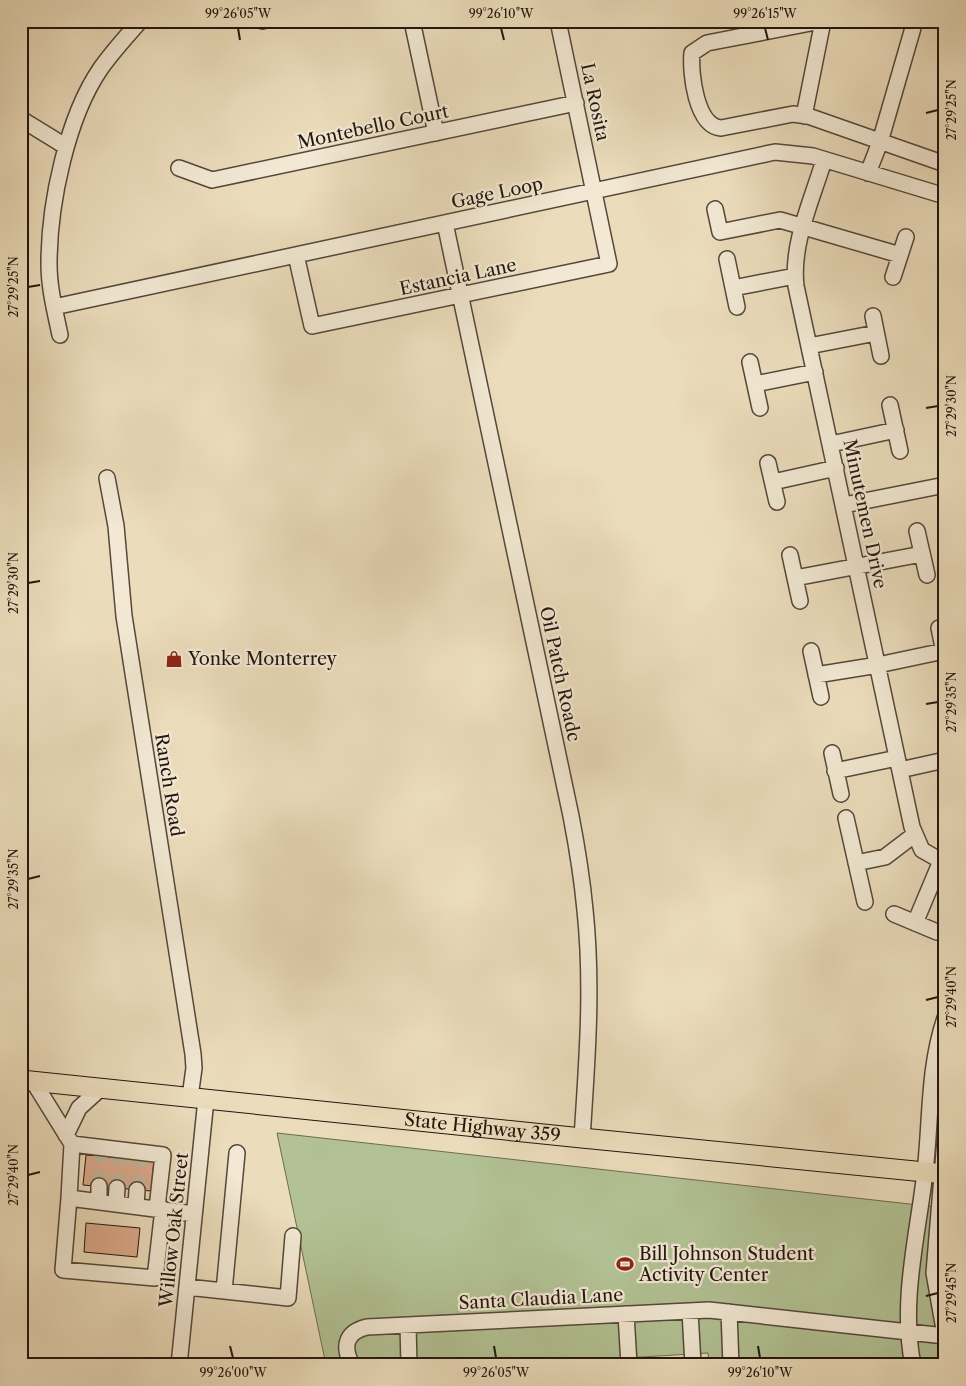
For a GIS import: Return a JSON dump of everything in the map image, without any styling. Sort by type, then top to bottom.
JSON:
[{"type":"main road","name":"State Highway 359","points":[[27,1080],[937,1173]]},
{"type":"street","points":[[412,21],[436,133]]},
{"type":"street","name":"La Rosita","points":[[558,21],[595,191]]},
{"type":"street","points":[[804,116],[822,21],[707,44],[692,53],[691,66],[694,88],[705,120],[713,127],[721,128],[793,114],[804,116],[945,164]]},
{"type":"street","points":[[868,173],[880,142],[915,21]]},
{"type":"street","points":[[60,335],[54,308],[50,273],[50,236],[65,146],[83,102],[101,68],[132,24]]},
{"type":"street","name":"Montebello Court","points":[[179,168],[212,180],[576,104]]},
{"type":"street","points":[[21,119],[65,146]]},
{"type":"street","name":"Gage Loop","points":[[54,308],[775,152],[796,153],[824,160],[945,196]]},
{"type":"street","name":"Minutemen Drive","points":[[824,160],[796,253],[795,276],[914,835],[922,850],[943,862]]},
{"type":"street","name":"Estancia Lane","points":[[296,255],[312,326],[610,264],[595,191]]},
{"type":"street","points":[[715,209],[720,232],[780,220],[804,225],[900,255]]},
{"type":"street","name":"Oil Patch Roadc","points":[[445,224],[571,816],[581,872],[588,950],[589,1028],[582,1138]]},
{"type":"street","points":[[893,277],[906,237]]},
{"type":"street","points":[[727,259],[738,307]]},
{"type":"street","points":[[733,288],[795,276]]},
{"type":"street","points":[[873,316],[881,356]]},
{"type":"street","points":[[809,346],[876,333]]},
{"type":"street","points":[[750,362],[760,408]]},
{"type":"street","points":[[755,384],[815,372]]},
{"type":"street","points":[[890,405],[900,451]]},
{"type":"street","points":[[831,444],[896,430]]},
{"type":"street","points":[[768,463],[778,502]]},
{"type":"street","points":[[773,482],[836,468]]},
{"type":"street","name":"Ranch Road","points":[[107,478],[116,526],[124,616],[193,1054],[198,1098]]},
{"type":"street","points":[[844,505],[945,485]]},
{"type":"street","points":[[917,531],[927,575]]},
{"type":"street","points":[[795,578],[922,554]]},
{"type":"street","points":[[790,555],[800,600]]},
{"type":"street","points":[[816,675],[944,654],[939,628]]},
{"type":"street","points":[[811,651],[821,697]]},
{"type":"street","points":[[832,753],[840,794]]},
{"type":"street","points":[[836,771],[945,760]]},
{"type":"street","points":[[846,818],[865,902]]},
{"type":"street","points":[[856,863],[885,857],[914,835]]},
{"type":"street","points":[[915,923],[943,862]]},
{"type":"street","points":[[894,914],[936,932]]},
{"type":"street","points":[[945,1018],[933,1061],[937,1173],[934,1273],[945,1336]]},
{"type":"street","points":[[27,1080],[69,1139],[101,1152],[140,1156],[163,1155],[155,1278],[63,1270],[69,1198],[69,1139],[78,1108],[101,1088]]},
{"type":"street","name":"Willow Oak Street","points":[[179,1365],[194,1214],[198,1098]]},
{"type":"street","points":[[913,1365],[909,1332],[913,1268],[945,1140]]},
{"type":"street","points":[[224,1291],[237,1153]]},
{"type":"street","points":[[116,1203],[117,1188]]},
{"type":"street","points":[[136,1206],[137,1190]]},
{"type":"street","points":[[69,1198],[99,1194],[116,1203],[194,1214]]},
{"type":"street","points":[[187,1287],[288,1298],[293,1236]]},
{"type":"street","points":[[690,1311],[693,1365]]},
{"type":"street","name":"Santa Claudia Lane","points":[[352,1365],[347,1345],[355,1330],[408,1325],[626,1314],[690,1311],[729,1312],[945,1336]]},
{"type":"street","points":[[729,1312],[731,1365]]},
{"type":"street","points":[[626,1314],[629,1365]]},
{"type":"street","points":[[408,1325],[409,1365]]},
{"type":"green space","name":"Bill Johnson Student Activity Center","points":[[277,1133],[945,1208],[945,1365],[709,1365],[708,1353],[509,1365],[326,1365]]},
{"type":"building","points":[[86,1155],[154,1161],[151,1191],[83,1185]]},
{"type":"building","points":[[86,1223],[140,1228],[137,1257],[84,1252]]},
{"type":"tunnel","points":[[99,1186],[101,1156]]},
{"type":"tunnel","points":[[117,1188],[120,1158]]},
{"type":"tunnel","points":[[137,1190],[140,1160]]},
{"type":"place","name":"Yonke Monterrey","points":[[174,659]]},
{"type":"place","name":"Bill Johnson Student Activity Center","points":[[625,1264]]}]
